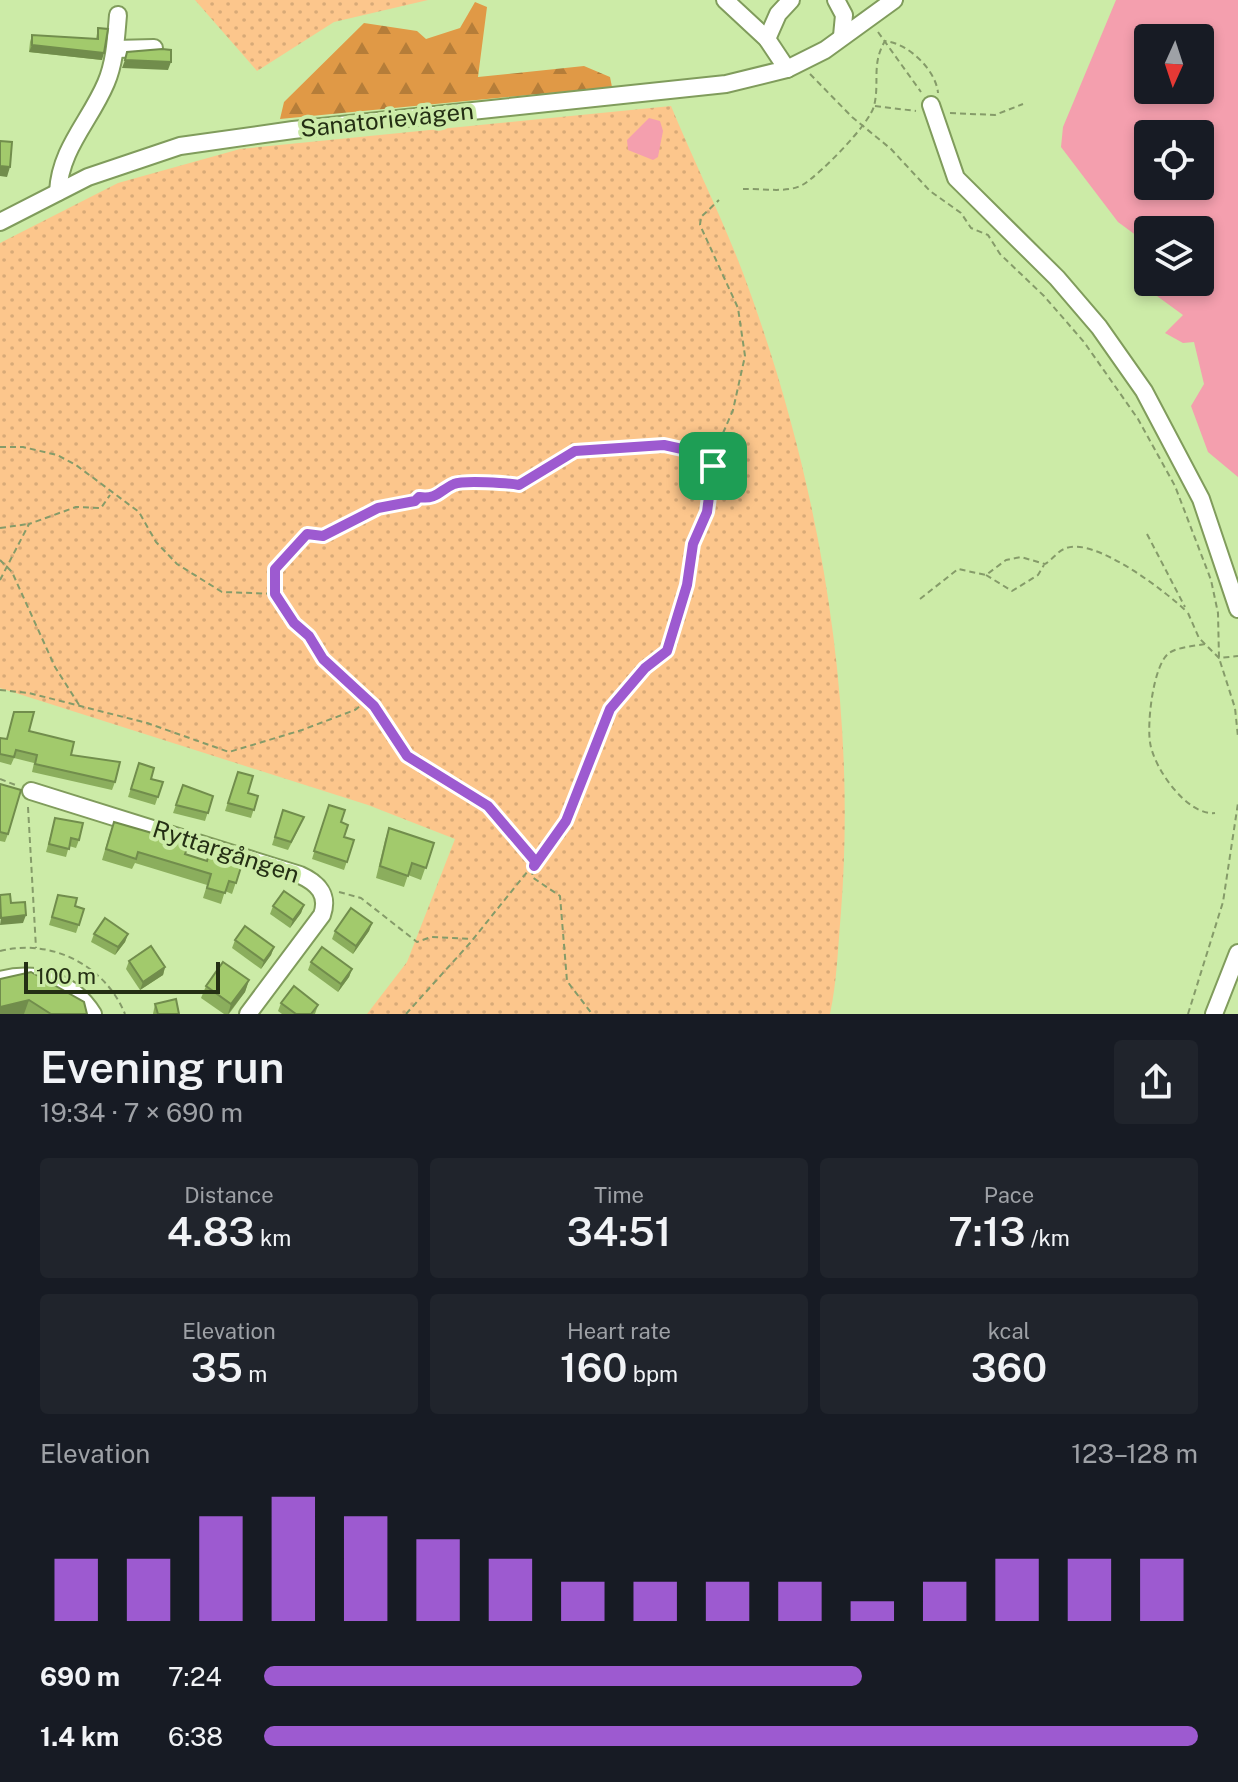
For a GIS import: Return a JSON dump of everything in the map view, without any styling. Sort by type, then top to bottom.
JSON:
[{"type":"street","points":[[725,0],[794,66]]},
{"type":"street","points":[[767,39],[778,14],[791,0]]},
{"type":"street","points":[[836,0],[844,15],[842,36]]},
{"type":"street","name":"Sanatorievägen","points":[[0,222],[113,167],[203,142],[726,84],[794,66],[894,0]]},
{"type":"street","points":[[58,192],[64,157],[107,82],[115,49],[118,15]]},
{"type":"street","points":[[115,49],[154,48]]},
{"type":"street","points":[[932,108],[956,178],[1057,278],[1099,327],[1144,391],[1201,499],[1238,609]]},
{"type":"street","name":"Ryttargången","points":[[31,791],[300,875],[319,888],[325,902],[322,915],[248,1014]]},
{"type":"street","points":[[1214,1014],[1238,953]]},
{"type":"street","points":[[0,980],[25,976],[53,981],[75,993],[93,1014]]},
{"type":"path","points":[[868,17],[932,108]]},
{"type":"path","points":[[885,41],[898,42],[937,80],[938,95],[932,108]]},
{"type":"path","points":[[743,189],[787,189],[804,184],[862,127],[874,106],[874,66],[885,41]]},
{"type":"path","points":[[794,66],[891,149],[930,191],[961,213],[971,228],[988,235],[1000,254],[1052,305],[1113,380],[1168,471],[1191,523],[1216,600],[1219,658],[1235,708],[1238,737]]},
{"type":"path","points":[[406,1014],[534,866],[566,821],[610,709],[645,668],[667,651],[687,585],[693,544],[707,512],[721,431],[738,391],[745,356],[738,308],[700,225],[705,211],[719,200]]},
{"type":"path","points":[[592,1014],[567,981],[560,896],[532,877],[534,866],[527,851],[488,806],[407,756],[390,725],[323,659],[275,594],[278,562],[307,534],[323,536],[378,508],[415,501],[419,497],[439,496],[455,484],[502,480],[519,485],[575,451],[609,451],[627,446],[673,447],[713,466]]},
{"type":"path","points":[[0,447],[23,447],[57,455],[139,512],[156,542],[177,564],[222,592],[275,594]]},
{"type":"path","points":[[0,528],[29,524],[76,507],[101,508],[111,493]]},
{"type":"path","points":[[0,580],[29,524]]},
{"type":"path","points":[[1147,534],[1205,644],[1219,658]]},
{"type":"path","points":[[920,599],[958,569],[986,575],[1012,591],[1038,575],[1045,564],[1063,549],[1100,554],[1144,574],[1187,612]]},
{"type":"path","points":[[986,575],[1006,560],[1021,557],[1045,564]]},
{"type":"path","points":[[0,560],[25,596],[55,667],[81,709]]},
{"type":"path","points":[[1205,644],[1171,652],[1162,661],[1154,690],[1149,739],[1152,752],[1180,798],[1205,814],[1215,813]]},
{"type":"path","points":[[1219,658],[1238,656]]},
{"type":"path","points":[[0,690],[29,693],[81,709],[147,723],[229,752],[302,730],[355,710],[367,700]]},
{"type":"path","points":[[0,779],[31,791],[26,814],[36,948]]},
{"type":"path","points":[[1188,1014],[1223,902],[1238,803]]},
{"type":"path","points":[[325,902],[340,891],[361,898],[417,942],[431,937],[473,939]]},
{"type":"path","points":[[0,951],[36,948],[60,952],[97,974],[112,990],[125,1014]]},
{"type":"shaded area","points":[[195,0],[428,0],[334,22],[257,71]]},
{"type":"shaded area","points":[[1116,0],[1238,0],[1238,477],[1208,452],[1191,406],[1204,384],[1194,342],[1183,343],[1165,333],[1183,315],[1157,296],[1214,296],[1214,216],[1134,216],[1134,234],[1118,222],[1061,147],[1063,127]]},
{"type":"shaded area","points":[[671,106],[733,247],[776,369],[797,445],[828,599],[844,756],[845,834],[838,951],[830,1014],[367,1014],[407,962],[455,839],[368,805],[0,688],[0,243],[118,183],[240,149]]},
{"type":"shaded area","points":[[649,118],[660,121],[663,131],[658,157],[653,160],[628,150],[627,140]]},
{"type":"green space","points":[[475,2],[487,7],[478,77],[584,66],[610,77],[612,87],[280,119],[284,102],[364,23],[417,31],[426,39],[460,28]]},
{"type":"building","points":[[98,28],[108,29],[104,53],[32,45],[32,35],[98,39]]},
{"type":"building","points":[[171,50],[171,62],[125,60],[127,52]]},
{"type":"building","points":[[0,141],[12,142],[10,167],[0,166]]},
{"type":"building","points":[[14,712],[34,712],[29,731],[74,742],[71,755],[120,762],[115,782],[35,764],[37,755],[16,750],[14,757],[0,754],[0,738],[7,739]]},
{"type":"building","points":[[139,763],[154,768],[151,779],[163,782],[158,797],[131,789]]},
{"type":"building","points":[[238,772],[253,776],[248,793],[258,796],[254,810],[228,803]]},
{"type":"building","points":[[0,784],[21,790],[8,834],[0,832]]},
{"type":"building","points":[[183,785],[213,796],[208,813],[176,805]]},
{"type":"building","points":[[329,805],[345,810],[341,822],[348,825],[344,837],[354,840],[347,862],[314,851]]},
{"type":"building","points":[[283,810],[304,817],[291,842],[275,837]]},
{"type":"building","points":[[55,818],[83,823],[79,840],[71,838],[69,849],[49,844]]},
{"type":"building","points":[[114,822],[183,842],[188,846],[185,854],[207,861],[209,853],[242,864],[236,883],[229,881],[225,893],[207,888],[211,874],[138,852],[136,859],[106,849]]},
{"type":"building","points":[[389,828],[434,843],[426,868],[412,863],[408,876],[380,866]]},
{"type":"building","points":[[284,891],[304,905],[293,920],[273,906]]},
{"type":"building","points":[[10,894],[11,903],[25,902],[26,915],[1,918],[0,895]]},
{"type":"building","points":[[58,895],[77,898],[75,906],[84,909],[79,925],[52,917]]},
{"type":"building","points":[[351,908],[372,923],[356,946],[335,931]]},
{"type":"building","points":[[105,918],[128,934],[118,947],[94,934]]},
{"type":"building","points":[[245,926],[274,947],[264,961],[235,940]]},
{"type":"building","points":[[151,946],[165,967],[143,982],[129,961]]},
{"type":"building","points":[[322,947],[352,969],[341,984],[311,962]]},
{"type":"building","points":[[223,962],[249,980],[231,1004],[206,986]]},
{"type":"building","points":[[31,972],[84,1002],[87,1014],[51,1014],[29,1000],[0,1007],[0,979]]},
{"type":"building","points":[[294,986],[318,1005],[311,1014],[296,1014],[281,1003]]},
{"type":"building","points":[[176,999],[179,1014],[158,1014],[155,1004]]},
{"type":"route","points":[[664,445],[682,449],[713,466],[707,512],[693,544],[687,585],[667,651],[645,668],[610,709],[601,725],[587,774],[573,795],[566,821],[534,866],[535,861],[488,806],[407,756],[390,725],[323,659],[309,636],[294,623],[278,594],[275,594],[278,562],[307,534],[323,536],[378,508],[415,501],[419,497],[429,499],[439,496],[455,484],[502,480],[519,485],[575,451],[609,451],[627,446],[664,445]]}]
